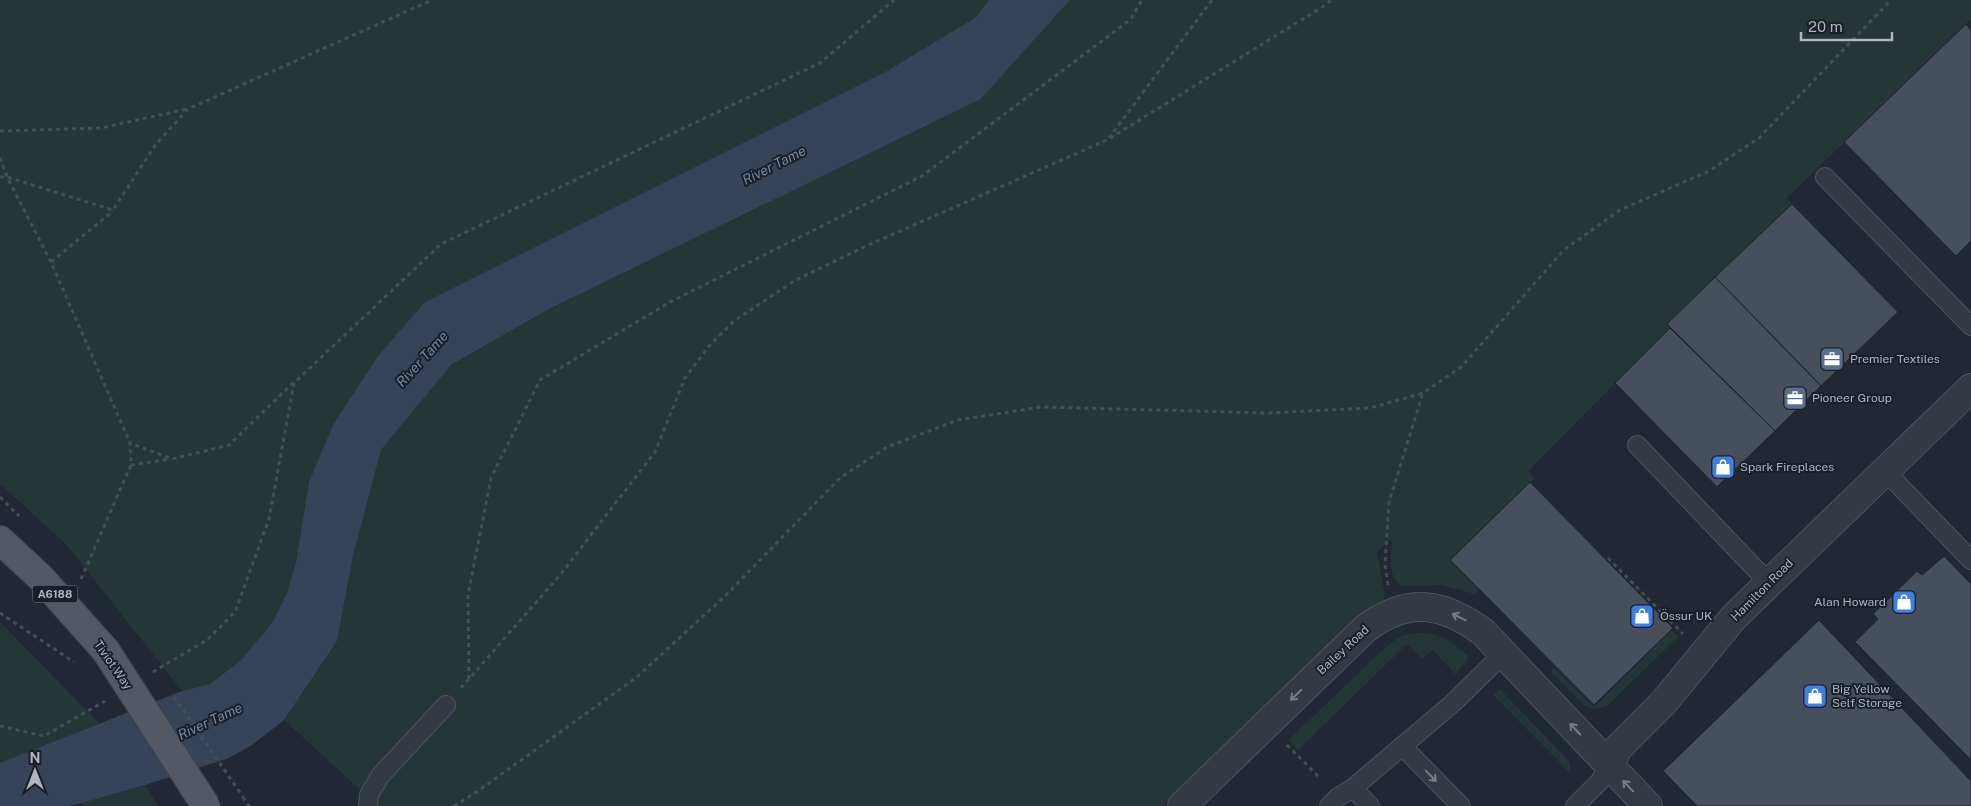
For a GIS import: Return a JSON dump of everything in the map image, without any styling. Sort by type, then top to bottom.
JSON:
[{"type":"main road","name":"Tiviot Way","points":[[0,540],[41,578],[106,651],[206,806]]},
{"type":"street","name":"Hamilton Road","points":[[1609,765],[1618,748],[1664,702],[1734,617],[1971,388]]},
{"type":"street","name":"Bailey Road","points":[[1182,806],[1348,644],[1378,619],[1395,611],[1422,606],[1440,609],[1466,619],[1483,632],[1609,765]]},
{"type":"street","points":[[1609,765],[1648,806]]},
{"type":"lane","points":[[1825,177],[1971,326]]},
{"type":"lane","points":[[1636,444],[1769,583]]},
{"type":"lane","points":[[1885,471],[1971,560]]},
{"type":"lane","points":[[1340,797],[1453,703],[1504,653]]},
{"type":"lane","points":[[368,806],[369,794],[380,776],[446,705]]},
{"type":"lane","points":[[1402,746],[1461,806]]},
{"type":"lane","points":[[1575,806],[1600,781],[1609,765]]},
{"type":"lane","points":[[1340,797],[1370,806]]},
{"type":"path","points":[[0,130],[101,128],[188,109],[432,0]]},
{"type":"path","points":[[131,465],[172,459],[229,444],[441,244],[820,64],[894,0]]},
{"type":"path","points":[[469,679],[468,595],[491,478],[540,380],[670,302],[922,176],[1131,19],[1142,0]]},
{"type":"path","points":[[1107,140],[1212,0]]},
{"type":"path","points":[[446,705],[560,576],[655,452],[686,378],[709,346],[734,321],[794,281],[1107,140],[1331,0]]},
{"type":"path","points":[[454,806],[478,791],[637,677],[725,596],[840,478],[887,447],[958,420],[1041,407],[1268,414],[1370,408],[1424,393],[1461,367],[1564,250],[1620,210],[1709,172],[1759,138],[1891,0]]},
{"type":"path","points":[[51,262],[113,210],[156,144],[188,109]]},
{"type":"path","points":[[0,158],[7,177],[51,262],[130,443],[131,465],[80,581]]},
{"type":"path","points":[[0,177],[7,177],[113,210]]},
{"type":"path","points":[[207,640],[235,612],[269,519],[294,383]]},
{"type":"path","points":[[1389,593],[1384,565],[1389,502],[1424,393]]},
{"type":"path","points":[[130,443],[172,459]]},
{"type":"path","points":[[0,497],[22,518]]},
{"type":"path","points":[[1608,558],[1685,636]]},
{"type":"path","points":[[0,613],[81,667]]},
{"type":"path","points":[[153,667],[159,676]]},
{"type":"path","points":[[170,692],[249,806]]},
{"type":"path","points":[[0,726],[44,736]]},
{"type":"path","points":[[1295,753],[1340,797]]},
{"type":"shaded area","points":[[0,0],[989,0],[976,17],[887,71],[425,302],[309,482],[296,562],[287,593],[272,623],[240,661],[210,684],[182,691],[66,544],[0,484]]},
{"type":"shaded area","points":[[1070,0],[1971,0],[1971,19],[1787,198],[1792,204],[1667,324],[1670,328],[1528,471],[1535,478],[1450,559],[1479,589],[1474,594],[1442,585],[1402,586],[1393,576],[1391,538],[1377,552],[1385,596],[1382,601],[1362,614],[1333,641],[1163,806],[378,806],[284,720],[337,641],[353,556],[381,450],[451,365],[549,309],[981,99]]},
{"type":"shaded area","points":[[0,622],[100,724],[0,764]]},
{"type":"shaded area","points":[[1672,630],[1678,637],[1607,706],[1591,708],[1585,706],[1551,671],[1554,668],[1594,707]]},
{"type":"shaded area","points":[[1416,633],[1432,634],[1445,638],[1468,656],[1466,661],[1455,674],[1433,650],[1422,659],[1407,644],[1298,750],[1288,740],[1386,647],[1401,636]]},
{"type":"shaded area","points":[[1500,689],[1569,761],[1571,769],[1569,772],[1493,695]]},
{"type":"shaded area","points":[[145,785],[158,806],[83,806],[82,803]]},
{"type":"water","name":"River Tame","points":[[989,0],[1070,0],[981,99],[549,309],[451,365],[381,450],[353,556],[337,641],[284,720],[252,745],[229,758],[145,785],[68,806],[0,806],[0,763],[182,691],[210,684],[240,661],[272,623],[287,593],[296,562],[309,482],[333,425],[378,356],[425,302],[887,71],[976,17]]},
{"type":"building","points":[[1966,24],[1971,30],[1971,241],[1956,256],[1844,142]]},
{"type":"building","points":[[1792,204],[1898,312],[1821,386],[1715,277]]},
{"type":"building","points":[[1715,277],[1821,386],[1775,431],[1667,324]]},
{"type":"building","points":[[1670,328],[1775,431],[1717,487],[1615,383]]},
{"type":"building","points":[[1530,482],[1673,628],[1594,705],[1450,560]]},
{"type":"building","points":[[1944,556],[1971,584],[1971,760],[1855,642],[1878,619],[1873,614],[1917,571],[1922,575]]},
{"type":"building","name":"Big Yellow Self Storage","points":[[1819,620],[1971,781],[1971,806],[1697,806],[1663,771]]},
{"type":"place","name":"Premier Textiles","points":[[1832,359]]},
{"type":"place","name":"Pioneer Group","points":[[1795,398]]},
{"type":"place","name":"Spark Fireplaces","points":[[1723,467]]},
{"type":"place","name":"Alan Howard","points":[[1904,602]]},
{"type":"place","name":"Össur UK","points":[[1642,616]]},
{"type":"place","name":"Big Yellow Self Storage","points":[[1815,696]]}]
